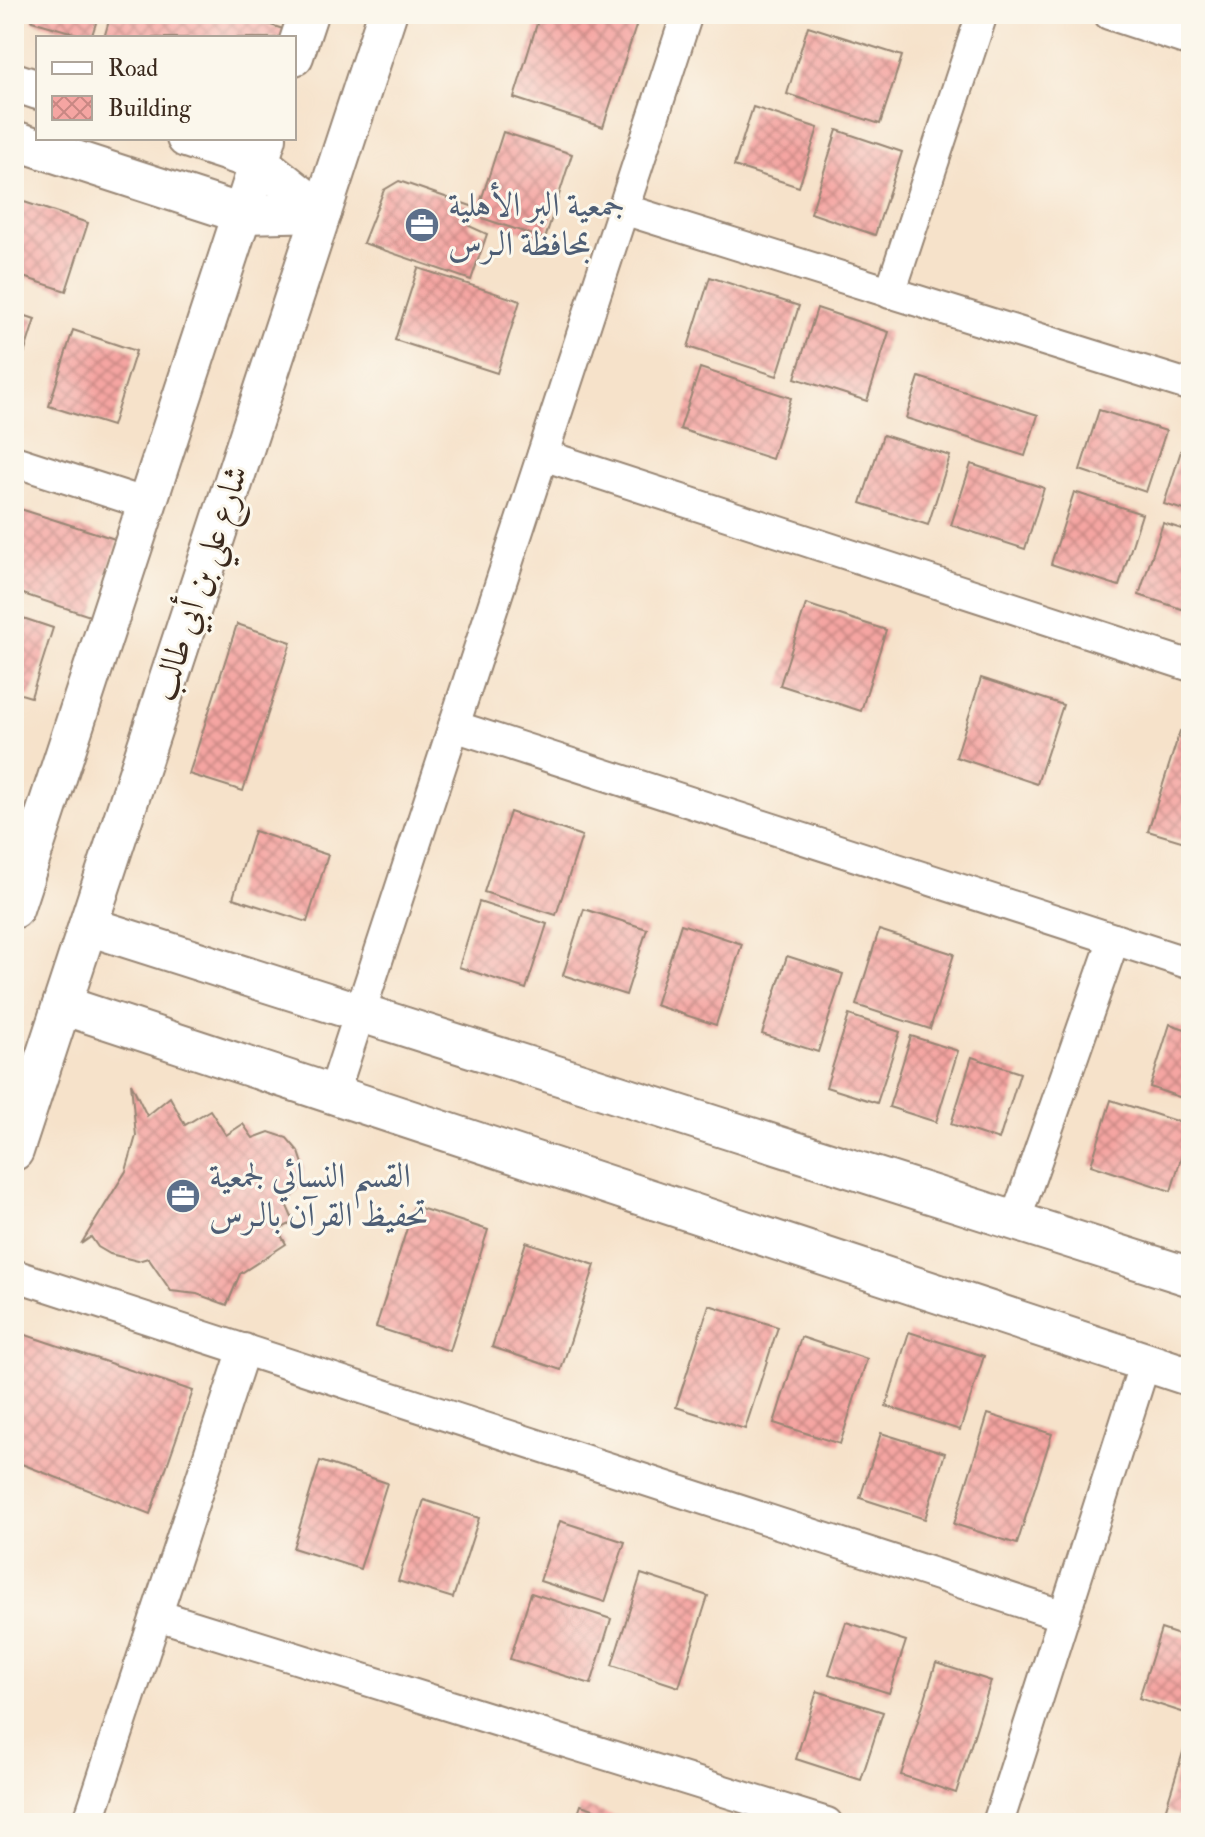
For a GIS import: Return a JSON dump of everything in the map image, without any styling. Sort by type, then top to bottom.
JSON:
[{"type":"street","points":[[296,50],[308,14]]},
{"type":"street","name":"شارع علي بن أبي طالب","points":[[14,1151],[387,14]]},
{"type":"street","points":[[333,1095],[687,14]]},
{"type":"street","points":[[890,293],[982,14]]},
{"type":"street","points":[[1109,14],[1191,41]]},
{"type":"street","points":[[14,82],[36,89]]},
{"type":"street","points":[[14,140],[242,214],[322,212]]},
{"type":"street","points":[[199,140],[263,150],[322,212]]},
{"type":"street","points":[[14,909],[263,150]]},
{"type":"street","points":[[623,209],[1191,386]]},
{"type":"street","points":[[543,455],[1191,666]]},
{"type":"street","points":[[14,461],[147,504]]},
{"type":"street","points":[[454,726],[1191,964]]},
{"type":"street","points":[[88,926],[1191,1277]]},
{"type":"street","points":[[1015,1221],[1114,939]]},
{"type":"street","points":[[62,1005],[1191,1377]]},
{"type":"street","points":[[14,1275],[1064,1616]]},
{"type":"street","points":[[88,1823],[244,1349]]},
{"type":"street","points":[[998,1823],[1145,1362]]},
{"type":"street","points":[[157,1615],[827,1823]]},
{"type":"building","points":[[34,14],[99,14],[92,36],[32,21]]},
{"type":"building","points":[[111,14],[237,14],[286,30],[284,36],[105,36]]},
{"type":"building","points":[[540,14],[629,14],[639,17],[603,127],[514,98]]},
{"type":"building","points":[[808,26],[902,56],[880,124],[787,94]]},
{"type":"building","points":[[753,107],[818,128],[799,187],[734,166]]},
{"type":"building","points":[[837,130],[902,152],[875,235],[811,213]]},
{"type":"building","points":[[503,132],[572,154],[545,239],[476,216]]},
{"type":"building","points":[[399,181],[474,207],[469,226],[487,234],[471,280],[363,243],[384,190]]},
{"type":"building","points":[[15,199],[88,223],[66,291],[14,274]]},
{"type":"building","points":[[418,268],[520,301],[497,373],[395,340]]},
{"type":"building","points":[[710,277],[799,306],[777,376],[688,347]]},
{"type":"building","points":[[817,308],[889,332],[867,401],[795,378]]},
{"type":"building","points":[[14,312],[35,319],[15,383],[14,383]]},
{"type":"building","points":[[73,330],[136,351],[112,426],[49,406]]},
{"type":"building","points":[[700,368],[791,398],[772,459],[680,429]]},
{"type":"building","points":[[919,377],[1038,415],[1025,456],[906,418]]},
{"type":"building","points":[[1099,410],[1166,431],[1146,492],[1080,470]]},
{"type":"building","points":[[1191,423],[1191,512],[1164,504]]},
{"type":"building","points":[[883,435],[950,456],[928,525],[861,503]]},
{"type":"building","points":[[971,464],[1044,488],[1025,549],[951,525]]},
{"type":"building","points":[[1074,492],[1142,514],[1119,586],[1051,564]]},
{"type":"building","points":[[14,507],[118,540],[93,617],[14,591]]},
{"type":"building","points":[[1163,523],[1191,532],[1191,612],[1139,595]]},
{"type":"building","points":[[806,604],[886,630],[861,711],[780,685]]},
{"type":"building","points":[[14,615],[53,628],[31,697],[14,692]]},
{"type":"building","points":[[237,624],[291,642],[243,791],[189,774]]},
{"type":"building","points":[[981,678],[1063,705],[1037,784],[956,757]]},
{"type":"building","points":[[1180,731],[1191,734],[1191,844],[1148,831]]},
{"type":"building","points":[[510,812],[582,836],[556,915],[484,892]]},
{"type":"building","points":[[254,831],[328,855],[307,922],[233,898]]},
{"type":"building","points":[[479,902],[547,924],[526,989],[459,967]]},
{"type":"building","points":[[584,909],[647,929],[626,995],[563,975]]},
{"type":"building","points":[[681,924],[742,944],[716,1025],[655,1005]]},
{"type":"building","points":[[879,930],[954,954],[930,1029],[856,1005]]},
{"type":"building","points":[[787,956],[843,974],[818,1052],[762,1034]]},
{"type":"building","points":[[849,1015],[900,1032],[877,1103],[826,1087]]},
{"type":"building","points":[[1170,1024],[1191,1031],[1191,1101],[1150,1087]]},
{"type":"building","points":[[911,1036],[958,1051],[936,1122],[889,1107]]},
{"type":"building","points":[[972,1057],[1020,1073],[999,1140],[951,1124]]},
{"type":"building","points":[[131,1083],[147,1116],[170,1097],[185,1125],[210,1110],[226,1135],[243,1124],[253,1138],[269,1132],[287,1138],[299,1152],[304,1167],[302,1185],[286,1204],[294,1222],[278,1230],[286,1244],[240,1274],[227,1305],[197,1294],[171,1291],[148,1258],[138,1261],[110,1254],[98,1247],[91,1237],[81,1244],[126,1171],[136,1136]]},
{"type":"building","points":[[1111,1100],[1191,1126],[1171,1191],[1091,1165]]},
{"type":"building","points":[[414,1206],[488,1230],[450,1351],[376,1327]]},
{"type":"building","points":[[526,1242],[595,1265],[561,1370],[492,1347]]},
{"type":"building","points":[[709,1305],[778,1327],[745,1429],[676,1407]]},
{"type":"building","points":[[14,1331],[193,1391],[150,1514],[14,1461]]},
{"type":"building","points":[[909,1332],[984,1356],[960,1430],[886,1406]]},
{"type":"building","points":[[801,1337],[867,1359],[840,1444],[774,1423]]},
{"type":"building","points":[[988,1414],[1052,1434],[1017,1544],[954,1524]]},
{"type":"building","points":[[881,1433],[945,1453],[925,1519],[860,1498]]},
{"type":"building","points":[[320,1461],[387,1483],[360,1569],[293,1548]]},
{"type":"building","points":[[424,1500],[479,1518],[453,1598],[398,1581]]},
{"type":"building","points":[[560,1521],[625,1542],[605,1602],[540,1581]]},
{"type":"building","points":[[641,1574],[708,1596],[679,1687],[612,1665]]},
{"type":"building","points":[[531,1593],[611,1619],[591,1684],[510,1659]]},
{"type":"building","points":[[846,1622],[906,1641],[889,1693],[829,1674]]},
{"type":"building","points":[[1161,1629],[1191,1639],[1191,1715],[1139,1698]]},
{"type":"building","points":[[936,1663],[991,1681],[956,1793],[901,1775]]},
{"type":"building","points":[[817,1691],[883,1712],[861,1780],[796,1759]]},
{"type":"building","points":[[1188,1736],[1191,1737],[1191,1819],[1165,1811]]},
{"type":"building","points":[[581,1805],[634,1822],[634,1823],[575,1823]]},
{"type":"place","name":"جمعية البر الأهلية بمحافظة الـرس","points":[[422,225]]},
{"type":"place","name":"القسم النسائي لجمعية تحفيظ القرآن بالـرس","points":[[183,1196]]}]
